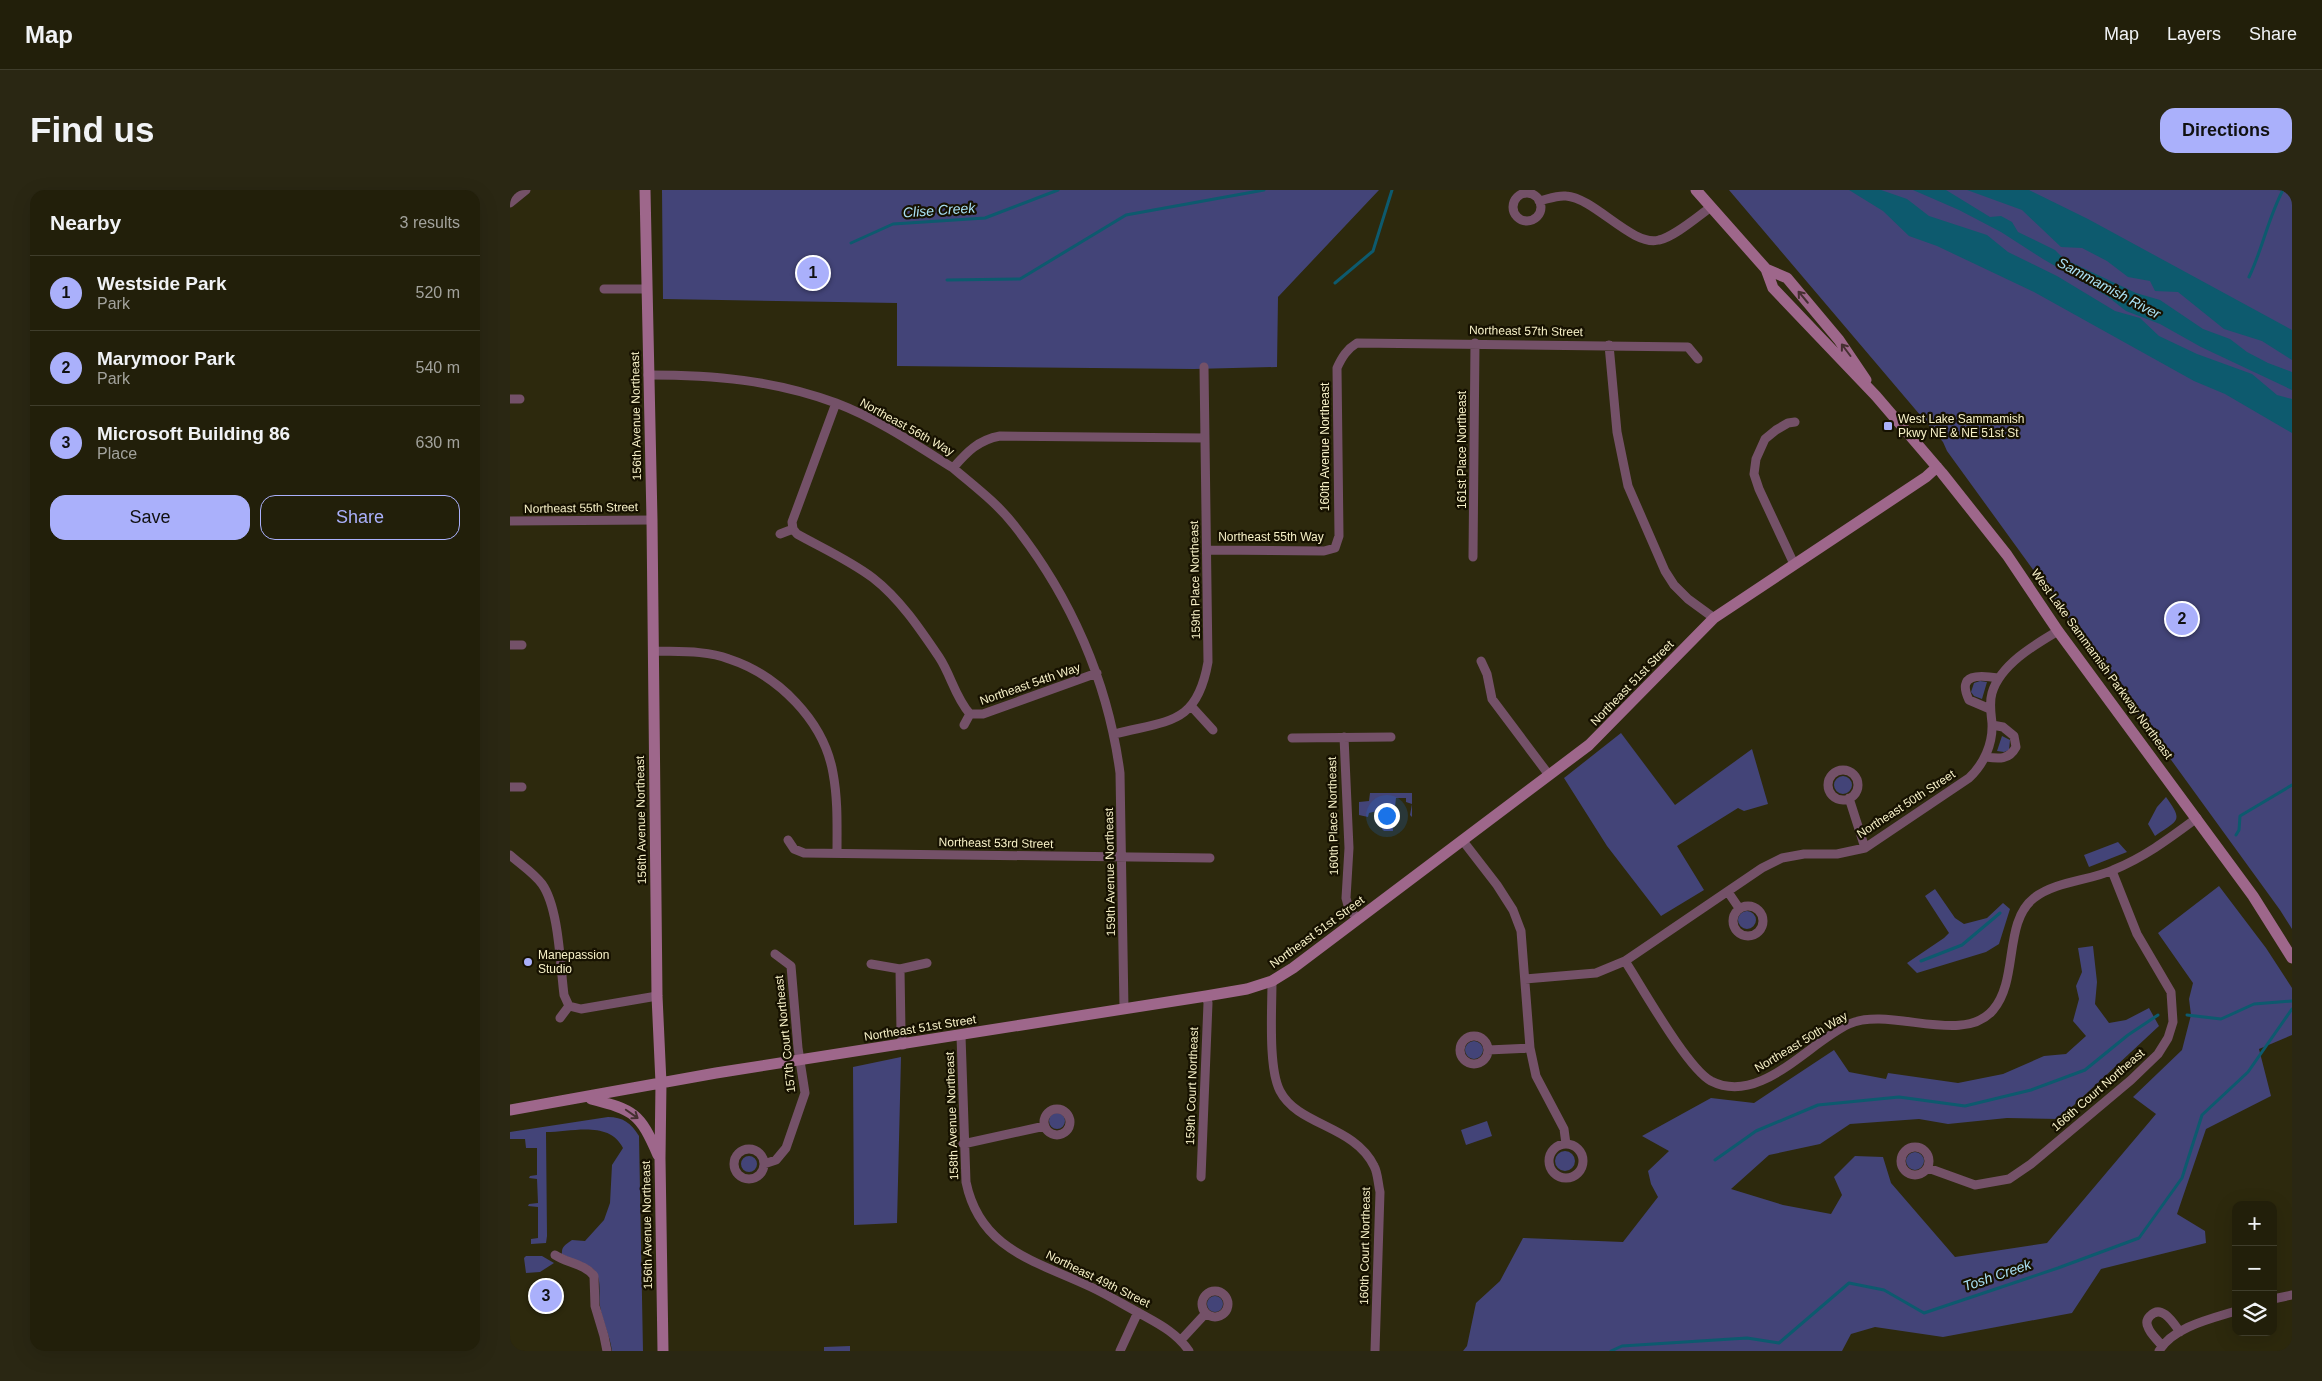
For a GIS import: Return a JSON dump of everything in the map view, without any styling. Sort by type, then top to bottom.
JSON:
[{"type":"main road","name":"156th Avenue Northeast","points":[[645,190],[652,520],[657,996],[661,1083],[660,1158],[663,1351]]},
{"type":"main road","name":"West Lake Sammamish Parkway Northeast","points":[[1696,190],[1766,269],[1772,288],[1876,396],[1937,467],[2007,554],[2058,631],[2253,896],[2292,958]]},
{"type":"main road","name":"West Lake Sammamish Parkway Northeast","points":[[1766,269],[1787,278],[1851,356],[1876,396]]},
{"type":"main road","name":"Northeast 51st Street","points":[[510,1110],[587,1098],[661,1083],[1206,996],[1247,989],[1272,981],[1358,919],[1598,737],[1714,618],[1926,478],[1937,467]]},
{"type":"main road","points":[[587,1098],[622,1108],[637,1116],[648,1131],[660,1158]]},
{"type":"street","points":[[510,203],[526,190]]},
{"type":"street","points":[[1539,201],[1566,196],[1580,199],[1627,230],[1649,241],[1667,237],[1711,207]]},
{"type":"street","points":[[604,289],[647,289]]},
{"type":"street","name":"Northeast 57th Street","points":[[1348,348],[1357,343],[1367,342],[1688,347],[1698,359]]},
{"type":"street","name":"161st Place Northeast","points":[[1473,557],[1475,343]]},
{"type":"street","points":[[1609,345],[1617,432],[1628,486],[1665,571],[1674,585],[1688,599],[1714,618]]},
{"type":"street","name":"160th Avenue Northeast","points":[[1335,548],[1339,536],[1337,368],[1348,348]]},
{"type":"street","name":"159th Place Northeast","points":[[1192,707],[1204,685],[1208,662],[1204,367]]},
{"type":"street","name":"Northeast 56th Way","points":[[648,375],[703,375],[745,380],[836,403],[873,420],[953,468],[974,445],[1000,436],[1206,438]]},
{"type":"street","points":[[510,399],[520,399]]},
{"type":"street","points":[[836,403],[792,522],[792,529],[796,534],[846,560],[867,574],[894,599],[918,626],[942,661],[961,704],[970,714],[964,725]]},
{"type":"street","points":[[1794,564],[1759,489],[1754,474],[1756,459],[1765,439],[1788,423],[1795,422]]},
{"type":"street","name":"159th Avenue Northeast","points":[[953,468],[1013,524],[1057,585],[1075,620],[1097,673],[1115,734],[1120,773],[1124,1009]]},
{"type":"street","name":"Northeast 55th Street","points":[[510,521],[652,520]]},
{"type":"street","points":[[780,534],[792,529]]},
{"type":"street","points":[[1335,548],[1342,555]]},
{"type":"street","name":"Northeast 55th Way","points":[[1207,550],[1324,551],[1335,548]]},
{"type":"street","name":"Northeast 50th Street","points":[[1525,979],[1596,973],[1625,961],[1762,868],[1782,858],[1804,854],[1837,854],[1865,848],[1969,778],[1979,769],[1986,757],[1992,725],[1991,693],[1998,678],[2008,667],[2058,631]]},
{"type":"street","points":[[510,645],[522,645]]},
{"type":"street","points":[[653,651],[704,653],[730,659],[759,673],[790,695],[809,718],[824,747],[833,771],[837,806],[837,853]]},
{"type":"street","points":[[1482,661],[1492,698],[1549,775]]},
{"type":"street","name":"Northeast 54th Way","points":[[970,714],[983,714],[1097,673]]},
{"type":"street","points":[[1990,709],[1969,700],[1965,690],[1966,685],[1972,677],[1977,675],[1998,678]]},
{"type":"street","points":[[1115,734],[1177,718],[1192,707],[1213,730]]},
{"type":"street","points":[[1986,757],[2008,757],[2016,747],[2014,736],[2003,727],[1992,725]]},
{"type":"street","name":"160th Place Northeast","points":[[1344,737],[1349,857],[1346,898],[1350,909],[1358,919]]},
{"type":"street","points":[[1292,738],[1391,737]]},
{"type":"street","points":[[510,787],[522,787]]},
{"type":"street","points":[[1849,798],[1865,848]]},
{"type":"street","name":"Northeast 50th Way","points":[[1625,961],[1698,1072],[1712,1081],[1732,1087],[1752,1086],[1849,1024],[1868,1019],[1960,1026],[1976,1022],[1992,1011],[2003,992],[2017,927],[2023,911],[2032,899],[2044,891],[2112,871],[2152,852],[2197,818]]},
{"type":"street","name":"Northeast 53rd Street","points":[[788,840],[794,849],[804,853],[1210,858]]},
{"type":"street","points":[[1462,841],[1497,885],[1513,910],[1521,932],[1530,1048],[1536,1076],[1564,1129],[1566,1144]]},
{"type":"street","points":[[510,855],[541,882],[548,894],[553,908],[564,995],[569,1006]]},
{"type":"street","name":"166th Court Northeast","points":[[1928,1168],[1975,1185],[2009,1179],[2031,1164],[2131,1080],[2158,1054],[2168,1038],[2173,1022],[2171,992],[2137,934],[2112,871]]},
{"type":"street","points":[[1728,892],[1740,908]]},
{"type":"street","name":"157th Court Northeast","points":[[764,1164],[776,1160],[789,1143],[805,1094],[799,1061],[792,966],[775,954]]},
{"type":"street","points":[[871,964],[900,969],[927,963]]},
{"type":"street","points":[[900,969],[901,1032],[903,1044]]},
{"type":"street","name":"160th Court Northeast","points":[[1272,981],[1274,1074],[1281,1092],[1293,1107],[1355,1141],[1374,1166],[1380,1192],[1375,1351]]},
{"type":"street","points":[[569,1006],[580,1009],[657,996]]},
{"type":"street","name":"159th Court Northeast","points":[[1201,1177],[1207,1064],[1208,1003],[1206,996]]},
{"type":"street","points":[[560,1018],[569,1006]]},
{"type":"street","name":"158th Avenue Northeast","points":[[961,1036],[963,1144],[970,1201],[979,1219],[1002,1244]]},
{"type":"street","points":[[1488,1050],[1530,1048]]},
{"type":"street","points":[[963,1144],[1045,1126]]},
{"type":"street","name":"Northeast 49th Street","points":[[1002,1244],[1026,1258],[1092,1287],[1138,1312],[1181,1340]]},
{"type":"street","points":[[555,1255],[564,1261],[583,1267],[594,1276],[595,1306],[607,1351]]},
{"type":"street","points":[[2277,1298],[2292,1295]]},
{"type":"street","points":[[1120,1351],[1138,1312]]},
{"type":"street","points":[[2180,1332],[2165,1314],[2158,1312],[2151,1315],[2147,1320],[2148,1327],[2161,1348],[2170,1336],[2232,1312]]},
{"type":"street","points":[[1188,1351],[1181,1340],[1206,1313]]},
{"type":"shaded area","points":[[662,190],[1379,190],[1278,297],[1277,367],[1194,369],[897,366],[897,303],[663,299]]},
{"type":"shaded area","points":[[1729,190],[2292,190],[2292,929],[1947,451],[1943,442]]},
{"type":"shaded area","points":[[1980,681],[1987,682],[1982,699],[1974,696],[1971,692],[1974,683]]},
{"type":"shaded area","points":[[1621,733],[1675,805],[1752,749],[1768,804],[1744,811],[1738,808],[1677,846],[1704,890],[1661,916],[1607,846],[1564,778]]},
{"type":"shaded area","points":[[2002,736],[2010,740],[2009,750],[2004,752],[1997,751]]},
{"type":"shaded area","points":[[1843,776],[1849,779],[1852,785],[1849,791],[1843,794],[1837,791],[1834,785],[1837,779]]},
{"type":"shaded area","points":[[1370,793],[1412,793],[1412,804],[1406,802],[1406,798],[1396,798],[1394,816],[1392,818],[1393,831],[1384,831],[1382,829],[1381,810],[1369,813],[1368,817],[1359,815],[1359,802],[1369,801]]},
{"type":"shaded area","points":[[2166,797],[2175,811],[2176,820],[2155,836],[2148,824],[2157,807]]},
{"type":"shaded area","points":[[2118,842],[2127,852],[2089,867],[2084,855]]},
{"type":"shaded area","points":[[2219,886],[2266,948],[2292,988],[2292,1035],[2259,1049],[2271,1096],[2206,1129],[2177,1214],[2205,1231],[2206,1243],[2101,1269],[2072,1313],[1943,1337],[1875,1327],[1851,1334],[1842,1351],[1463,1351],[1467,1346],[1476,1303],[1500,1281],[1523,1238],[1623,1242],[1658,1197],[1651,1184],[1648,1171],[1669,1151],[1642,1136],[1711,1098],[1754,1103],[1834,1050],[1849,1072],[1886,1079],[1888,1073],[1958,1083],[2003,1074],[2044,1056],[2066,1054],[2086,1036],[2073,1021],[2079,999],[2076,986],[2082,972],[2078,948],[2093,946],[2097,982],[2095,1004],[2109,1023],[2126,1020],[2149,1008],[2159,1026],[2059,1119],[2007,1118],[1948,1124],[1919,1119],[1850,1124],[1820,1144],[1769,1155],[1731,1189],[1783,1205],[1831,1214],[1842,1195],[1834,1177],[1855,1156],[1883,1157],[1891,1183],[1955,1257],[2047,1243],[2156,1114],[2133,1097],[2182,1050],[2191,1015],[2189,999],[2193,983],[2158,933]]},
{"type":"shaded area","points":[[1935,889],[1955,918],[1964,924],[1987,918],[2003,903],[2010,909],[1999,944],[1986,952],[1917,973],[1907,963],[1949,933],[1925,896]]},
{"type":"shaded area","points":[[1747,911],[1753,914],[1756,920],[1753,926],[1747,929],[1741,926],[1738,920],[1741,914]]},
{"type":"shaded area","points":[[1474,1041],[1480,1044],[1483,1050],[1480,1056],[1474,1059],[1468,1056],[1465,1050],[1468,1044]]},
{"type":"shaded area","points":[[901,1057],[897,1223],[854,1225],[853,1067]]},
{"type":"shaded area","points":[[1057,1113],[1065,1121],[1057,1129],[1049,1121]]},
{"type":"shaded area","points":[[608,1117],[618,1118],[626,1122],[639,1136],[643,1351],[612,1351],[601,1312],[599,1281],[596,1273],[586,1264],[562,1254],[562,1249],[566,1244],[572,1240],[585,1241],[604,1220],[610,1203],[612,1165],[623,1148],[617,1139],[599,1131],[546,1132],[547,1236],[546,1243],[531,1244],[531,1239],[538,1238],[538,1207],[528,1206],[529,1204],[538,1203],[537,1179],[529,1178],[530,1176],[537,1175],[537,1148],[526,1148],[525,1139],[510,1139],[510,1132]]},
{"type":"shaded area","points":[[1487,1121],[1492,1136],[1466,1145],[1461,1130]]},
{"type":"shaded area","points":[[1565,1151],[1572,1154],[1575,1161],[1572,1168],[1565,1171],[1558,1168],[1555,1161],[1558,1154]]},
{"type":"shaded area","points":[[1915,1152],[1921,1155],[1924,1161],[1921,1167],[1915,1170],[1909,1167],[1906,1161],[1909,1155]]},
{"type":"shaded area","points":[[749,1156],[757,1164],[749,1172],[741,1164]]},
{"type":"shaded area","points":[[526,1256],[542,1256],[554,1263],[540,1272],[526,1273],[524,1258]]},
{"type":"shaded area","points":[[1215,1296],[1223,1304],[1215,1312],[1207,1304]]},
{"type":"shaded area","points":[[850,1346],[850,1351],[824,1351],[824,1347]]},
{"type":"water","points":[[1849,190],[1881,190],[1907,199],[1929,216],[1987,235],[2008,252],[2057,276],[2115,311],[2140,318],[2159,336],[2197,354],[2252,374],[2277,395],[2292,399],[2292,433],[2225,394],[2194,381],[2034,292],[1937,246],[1909,236],[1883,211]]},
{"type":"water","name":"Sammamish River","points":[[1913,190],[1946,190],[1990,217],[2001,216],[2012,222],[2018,232],[2055,250],[2064,259],[2136,293],[2160,300],[2203,329],[2230,339],[2247,352],[2268,363],[2292,372],[2292,390],[2201,347],[2160,324],[2126,311],[2107,296],[2001,232],[1959,210]]},
{"type":"water","points":[[1967,190],[2029,190],[2088,219],[2292,330],[2292,360],[2262,341],[2224,329],[2178,292],[2155,291],[2150,281],[2128,277],[2107,261],[2082,248],[2061,247],[2022,210]]},
{"type":"waterway","name":"Clise Creek","points":[[851,243],[893,224],[985,218],[1058,190]]},
{"type":"waterway","points":[[947,280],[1020,279],[1126,215],[1264,190]]},
{"type":"waterway","points":[[1335,283],[1373,251],[1392,190]]},
{"type":"waterway","points":[[2249,277],[2273,211],[2283,190]]},
{"type":"waterway","points":[[2236,835],[2239,830],[2240,816],[2292,785]]},
{"type":"waterway","points":[[1921,961],[1962,945],[2000,913]]},
{"type":"waterway","points":[[2187,1015],[2221,1019],[2254,1004],[2292,1001]]},
{"type":"waterway","name":"Tosh Creek","points":[[1611,1351],[1622,1346],[1747,1338],[1779,1343],[1849,1283],[1884,1290],[1924,1313],[2058,1268],[2139,1238],[2182,1178],[2202,1115],[2248,1072],[2292,1009]]},
{"type":"waterway","points":[[1715,1160],[1756,1131],[1818,1105],[1899,1097],[1965,1106],[2031,1090],[2085,1070],[2128,1035],[2158,1015]]},
{"type":"place","name":"Westside Park","points":[[813,273]]},
{"type":"place","name":"West Lake Sammamish Pkwy NE & NE 51st St","points":[[1888,426]]},
{"type":"place","name":"Marymoor Park","points":[[2182,619]]},
{"type":"place","name":"Manepassion Studio","points":[[528,962]]},
{"type":"place","name":"Microsoft Building 86","points":[[546,1296]]}]
